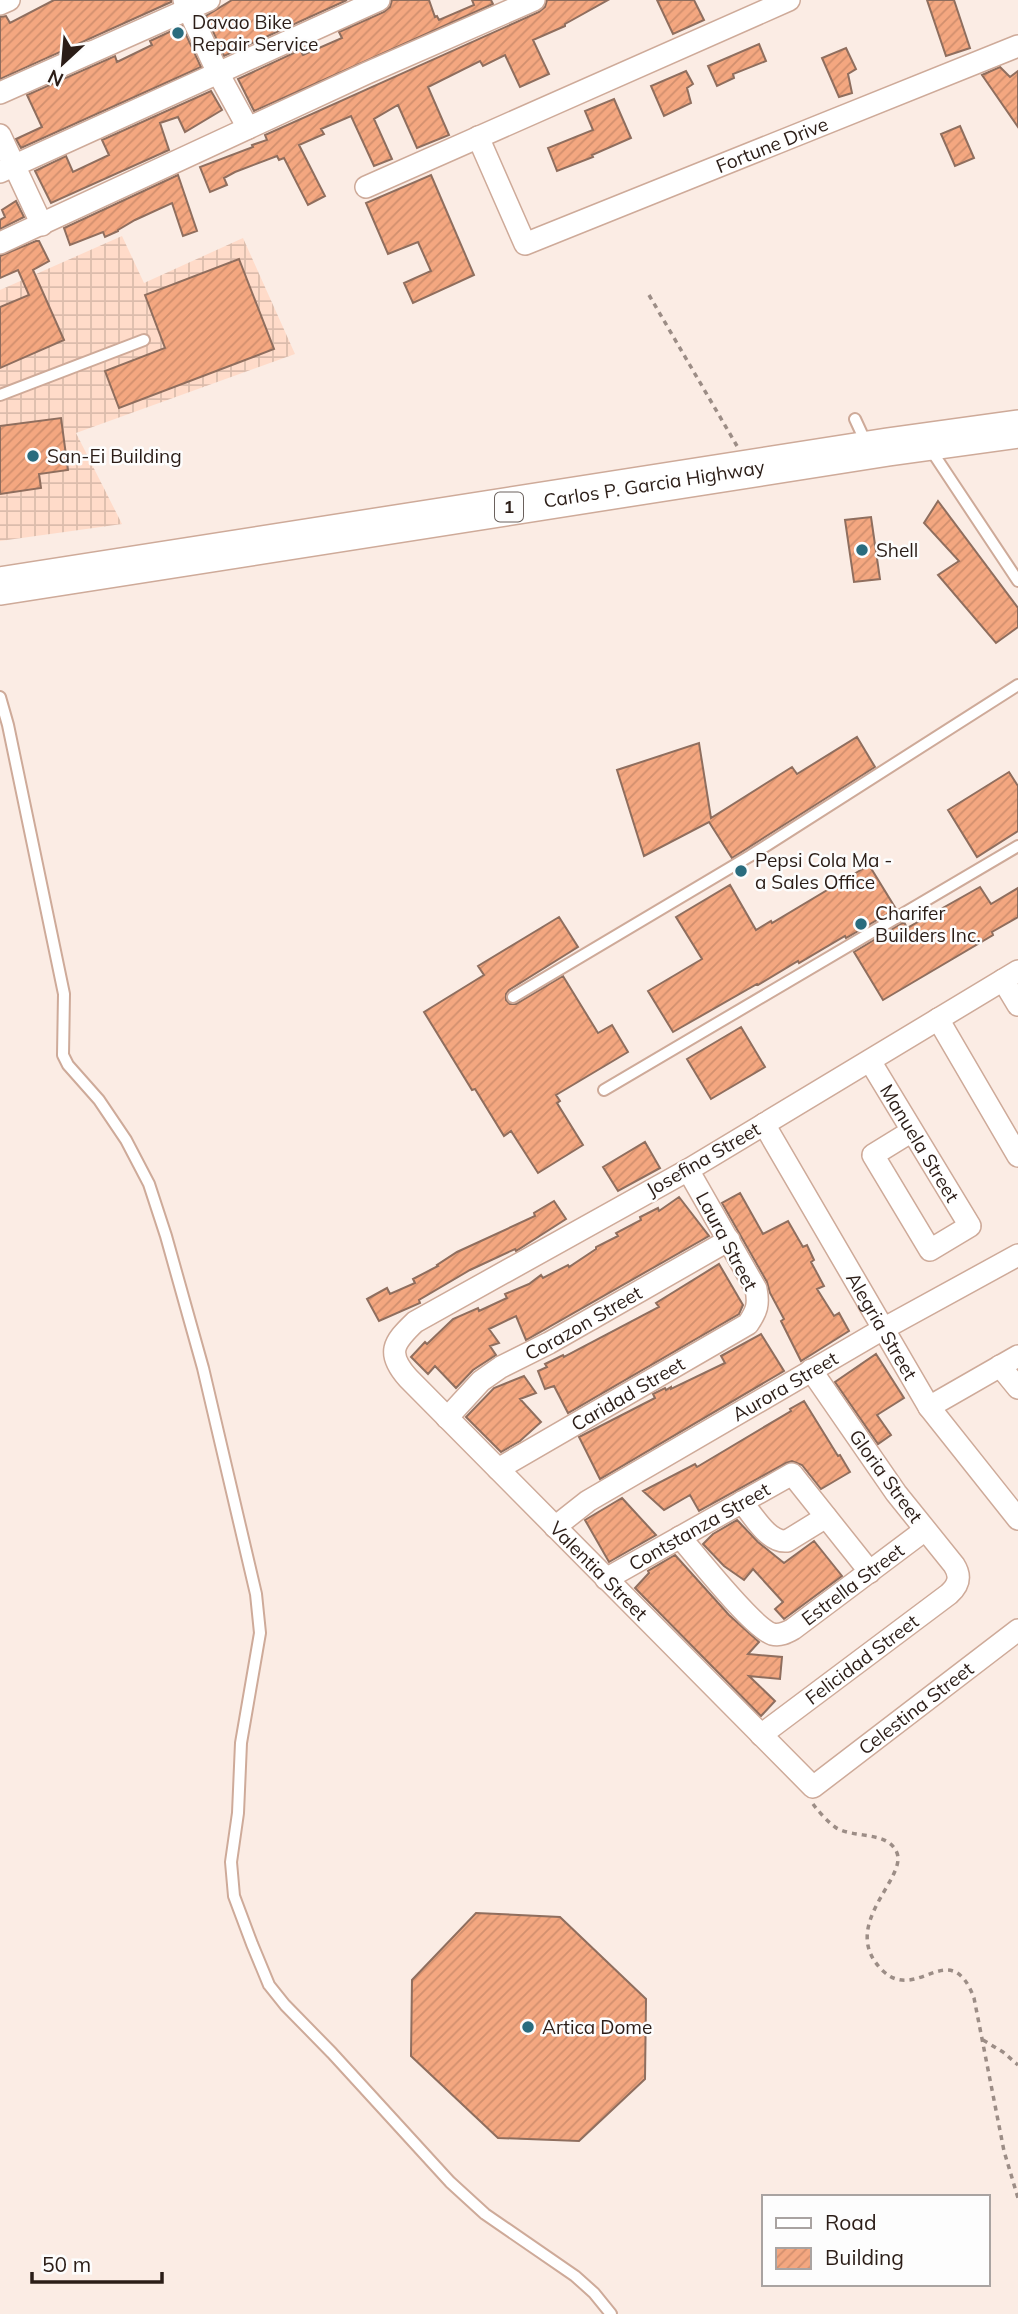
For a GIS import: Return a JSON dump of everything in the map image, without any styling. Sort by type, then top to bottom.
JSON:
[{"type":"highway","name":"Carlos P. Garcia Highway","points":[[0,586],[750,469],[862,434],[926,442],[1018,429]]},
{"type":"street","points":[[0,4],[9,0]]},
{"type":"street","points":[[0,93],[186,5],[209,0]]},
{"type":"street","points":[[7,169],[379,0]]},
{"type":"street","points":[[366,187],[789,0]]},
{"type":"street","points":[[0,243],[518,3]]},
{"type":"street","points":[[186,5],[248,128]]},
{"type":"street","name":"Fortune Drive","points":[[478,137],[525,244],[1018,46]]},
{"type":"street","points":[[0,135],[7,169],[42,225]]},
{"type":"street","points":[[1011,975],[1018,1005]]},
{"type":"street","name":"Josefina Street","points":[[394,1350],[398,1341],[415,1322],[688,1170],[1011,975]]},
{"type":"street","points":[[938,1019],[1018,1156]]},
{"type":"street","name":"Manuela Street","points":[[870,1060],[970,1226],[930,1250],[873,1155],[912,1131]]},
{"type":"street","name":"Alegria Street","points":[[764,1124],[929,1407],[1018,1519]]},
{"type":"street","name":"Laura Street","points":[[688,1170],[756,1289],[759,1304],[754,1315]]},
{"type":"street","name":"Corazon Street","points":[[447,1418],[481,1381],[501,1367],[549,1343],[730,1240]]},
{"type":"street","name":"Aurora Street","points":[[555,1527],[588,1501],[811,1370],[1018,1255]]},
{"type":"street","name":"Caridad Street","points":[[498,1469],[748,1324],[754,1315]]},
{"type":"street","name":"Valentia Street","points":[[394,1350],[397,1366],[813,1787]]},
{"type":"street","points":[[929,1407],[1009,1361],[1018,1388]]},
{"type":"street","name":"Gloria Street","points":[[811,1370],[865,1451],[958,1573],[958,1581]]},
{"type":"street","name":"Contstanza Street","points":[[606,1578],[792,1474],[826,1517]]},
{"type":"street","points":[[742,1502],[768,1534],[781,1542],[826,1517],[870,1572]]},
{"type":"street","name":"Estrella Street","points":[[680,1537],[747,1614],[769,1633],[777,1635],[793,1629],[925,1530]]},
{"type":"street","name":"Felicidad Street","points":[[761,1735],[949,1594],[956,1588],[958,1581]]},
{"type":"street","name":"Celestina Street","points":[[813,1787],[1018,1630]]},
{"type":"lane","points":[[0,395],[144,340]]},
{"type":"lane","points":[[926,442],[1018,581]]},
{"type":"lane","points":[[513,996],[750,856],[1018,685]]},
{"type":"lane","points":[[0,697],[64,994],[63,1055],[68,1065],[99,1100],[149,1184],[174,1261],[203,1368],[256,1594],[260,1633],[241,1743],[238,1813],[230,1862],[234,1896],[252,1944],[270,1985],[285,2005],[450,2182],[485,2214],[575,2276],[594,2293],[611,2314]]},
{"type":"lane","points":[[604,1090],[1018,846]]},
{"type":"path","points":[[649,295],[750,469]]},
{"type":"path","points":[[813,1787],[813,1804],[835,1827],[887,1842],[897,1851],[898,1861],[894,1873],[872,1911],[868,1934],[871,1954],[882,1970],[896,1980],[908,1982],[946,1970],[959,1973],[968,1982],[983,2040],[1004,2151],[1018,2198]]},
{"type":"path","points":[[983,2040],[1003,2052],[1018,2066]]},
{"type":"shaded area","points":[[122,236],[144,283],[243,238],[295,354],[76,433],[122,524],[0,541],[0,290]]},
{"type":"building","points":[[54,0],[171,2],[0,79],[0,17],[6,16],[10,23]]},
{"type":"building","points":[[232,0],[347,0],[224,56],[206,16]]},
{"type":"building","points":[[392,0],[429,0],[435,17],[439,20],[474,5],[472,0],[491,0],[493,4],[254,111],[238,79],[300,50],[303,55],[342,38],[339,32],[384,12],[390,7]]},
{"type":"building","points":[[547,0],[608,0],[565,26],[533,40],[549,74],[520,87],[505,55],[483,66],[480,61],[428,87],[449,135],[417,148],[398,105],[374,119],[392,159],[374,166],[351,116],[321,129],[324,134],[299,145],[325,196],[308,205],[284,158],[279,160],[277,156],[235,172],[224,178],[227,185],[210,192],[200,167],[253,147],[252,145],[267,140],[265,135],[539,12],[545,7]]},
{"type":"building","points":[[657,0],[694,0],[704,20],[673,34]]},
{"type":"building","points":[[927,0],[954,0],[970,48],[946,56]]},
{"type":"building","points":[[182,26],[201,67],[21,148],[16,139],[42,127],[27,95],[115,56],[117,62],[152,45],[150,41]]},
{"type":"building","points":[[759,44],[766,61],[733,74],[734,78],[717,86],[708,66]]},
{"type":"building","points":[[846,48],[856,69],[848,74],[852,93],[839,97],[822,58]]},
{"type":"building","points":[[1000,67],[1010,77],[1018,71],[1018,127],[982,75]]},
{"type":"building","points":[[686,71],[693,84],[687,88],[691,103],[664,116],[651,86]]},
{"type":"building","points":[[211,91],[222,110],[185,132],[178,117],[160,123],[169,150],[51,203],[35,171],[66,156],[73,172],[109,155],[102,140]]},
{"type":"building","points":[[614,99],[631,138],[557,171],[548,148],[593,130],[585,111]]},
{"type":"building","points":[[960,126],[974,158],[955,166],[941,134]]},
{"type":"building","points":[[178,175],[197,231],[183,236],[172,203],[105,237],[103,232],[70,245],[64,228]]},
{"type":"building","points":[[431,175],[474,275],[413,303],[404,283],[431,271],[418,242],[388,254],[366,203]]},
{"type":"building","points":[[16,201],[24,217],[0,229],[0,220],[5,217],[2,210]]},
{"type":"building","points":[[39,241],[49,261],[33,270],[64,340],[0,368],[0,307],[29,295],[18,270],[0,278],[0,256]]},
{"type":"building","points":[[239,259],[274,349],[119,408],[105,371],[165,348],[145,295]]},
{"type":"building","name":"San-Ei Building","points":[[61,418],[68,470],[39,474],[41,488],[0,494],[0,426]]},
{"type":"building","points":[[938,501],[1018,608],[1018,627],[996,643],[938,575],[959,561],[924,523]]},
{"type":"building","name":"Shell","points":[[871,517],[880,579],[854,582],[845,520]]},
{"type":"building","points":[[857,737],[875,767],[732,858],[709,822],[644,856],[617,770],[699,743],[711,818],[792,767],[797,774]]},
{"type":"building","points":[[1009,772],[1018,786],[1018,831],[977,857],[948,810]]},
{"type":"building","points":[[869,865],[896,909],[673,1032],[648,991],[702,959],[676,917],[730,885],[756,930]]},
{"type":"building","points":[[980,887],[991,904],[1018,888],[1018,917],[992,932],[993,935],[883,1000],[854,952],[904,922],[907,928]]},
{"type":"building","points":[[559,917],[578,947],[509,990],[506,1000],[510,1004],[516,1004],[563,976],[598,1033],[612,1025],[628,1052],[556,1095],[560,1101],[557,1103],[583,1145],[538,1173],[511,1131],[504,1136],[424,1012],[484,975],[478,966]]},
{"type":"building","points":[[741,1027],[765,1067],[711,1099],[687,1059]]},
{"type":"building","points":[[645,1142],[660,1168],[618,1191],[603,1167]]},
{"type":"building","points":[[740,1193],[763,1234],[788,1221],[803,1247],[807,1245],[814,1260],[811,1262],[824,1286],[817,1289],[834,1316],[839,1313],[849,1331],[801,1361],[781,1321],[784,1319],[767,1282],[722,1203]]},
{"type":"building","points":[[679,1197],[709,1236],[526,1340],[516,1316],[489,1329],[499,1343],[490,1346],[496,1355],[473,1370],[456,1388],[435,1366],[428,1374],[411,1357],[453,1319],[507,1298],[505,1294],[529,1284],[541,1275],[543,1278],[568,1265],[569,1267],[596,1247],[618,1236],[616,1233],[641,1220],[640,1217],[658,1208],[659,1211]]},
{"type":"building","points":[[554,1201],[566,1219],[516,1251],[515,1249],[470,1270],[419,1300],[420,1303],[379,1321],[367,1299],[387,1288],[390,1294],[415,1283],[413,1279],[457,1252],[535,1216],[534,1213]]},
{"type":"building","points":[[719,1264],[743,1305],[739,1314],[568,1413],[554,1386],[545,1389],[538,1371],[547,1367],[545,1364],[563,1355],[564,1357],[659,1307],[656,1303]]},
{"type":"building","points":[[761,1334],[784,1371],[600,1479],[579,1437],[655,1398],[653,1394],[665,1388],[671,1389],[725,1363],[721,1356]]},
{"type":"building","points":[[876,1354],[904,1398],[877,1415],[891,1435],[878,1444],[835,1382]]},
{"type":"building","points":[[524,1376],[536,1393],[520,1399],[541,1422],[520,1441],[501,1452],[466,1417],[494,1388]]},
{"type":"building","points":[[804,1401],[850,1472],[821,1489],[802,1465],[792,1461],[699,1511],[690,1495],[664,1510],[643,1491],[695,1464],[697,1467]]},
{"type":"building","points":[[622,1498],[656,1535],[609,1562],[585,1520]]},
{"type":"building","points":[[737,1520],[784,1563],[814,1541],[842,1576],[784,1619],[775,1609],[783,1602],[753,1569],[744,1580],[724,1566],[703,1544],[713,1534]]},
{"type":"building","points":[[675,1555],[729,1615],[759,1642],[748,1654],[782,1657],[780,1679],[749,1676],[775,1701],[761,1716],[635,1588],[648,1571]]},
{"type":"building","name":"Artica Dome","points":[[476,1913],[560,1917],[646,1999],[645,2079],[579,2141],[498,2138],[411,2056],[412,1980]]},
{"type":"place","name":"Davao Bike Repair Service","points":[[178,33]]},
{"type":"place","name":"San-Ei Building","points":[[33,456]]},
{"type":"place","name":"Shell","points":[[862,550]]},
{"type":"place","name":"Pepsi Cola Ma - a Sales Office","points":[[741,871]]},
{"type":"place","name":"Charifer Builders Inc.","points":[[861,924]]},
{"type":"place","name":"Artica Dome","points":[[528,2027]]}]
